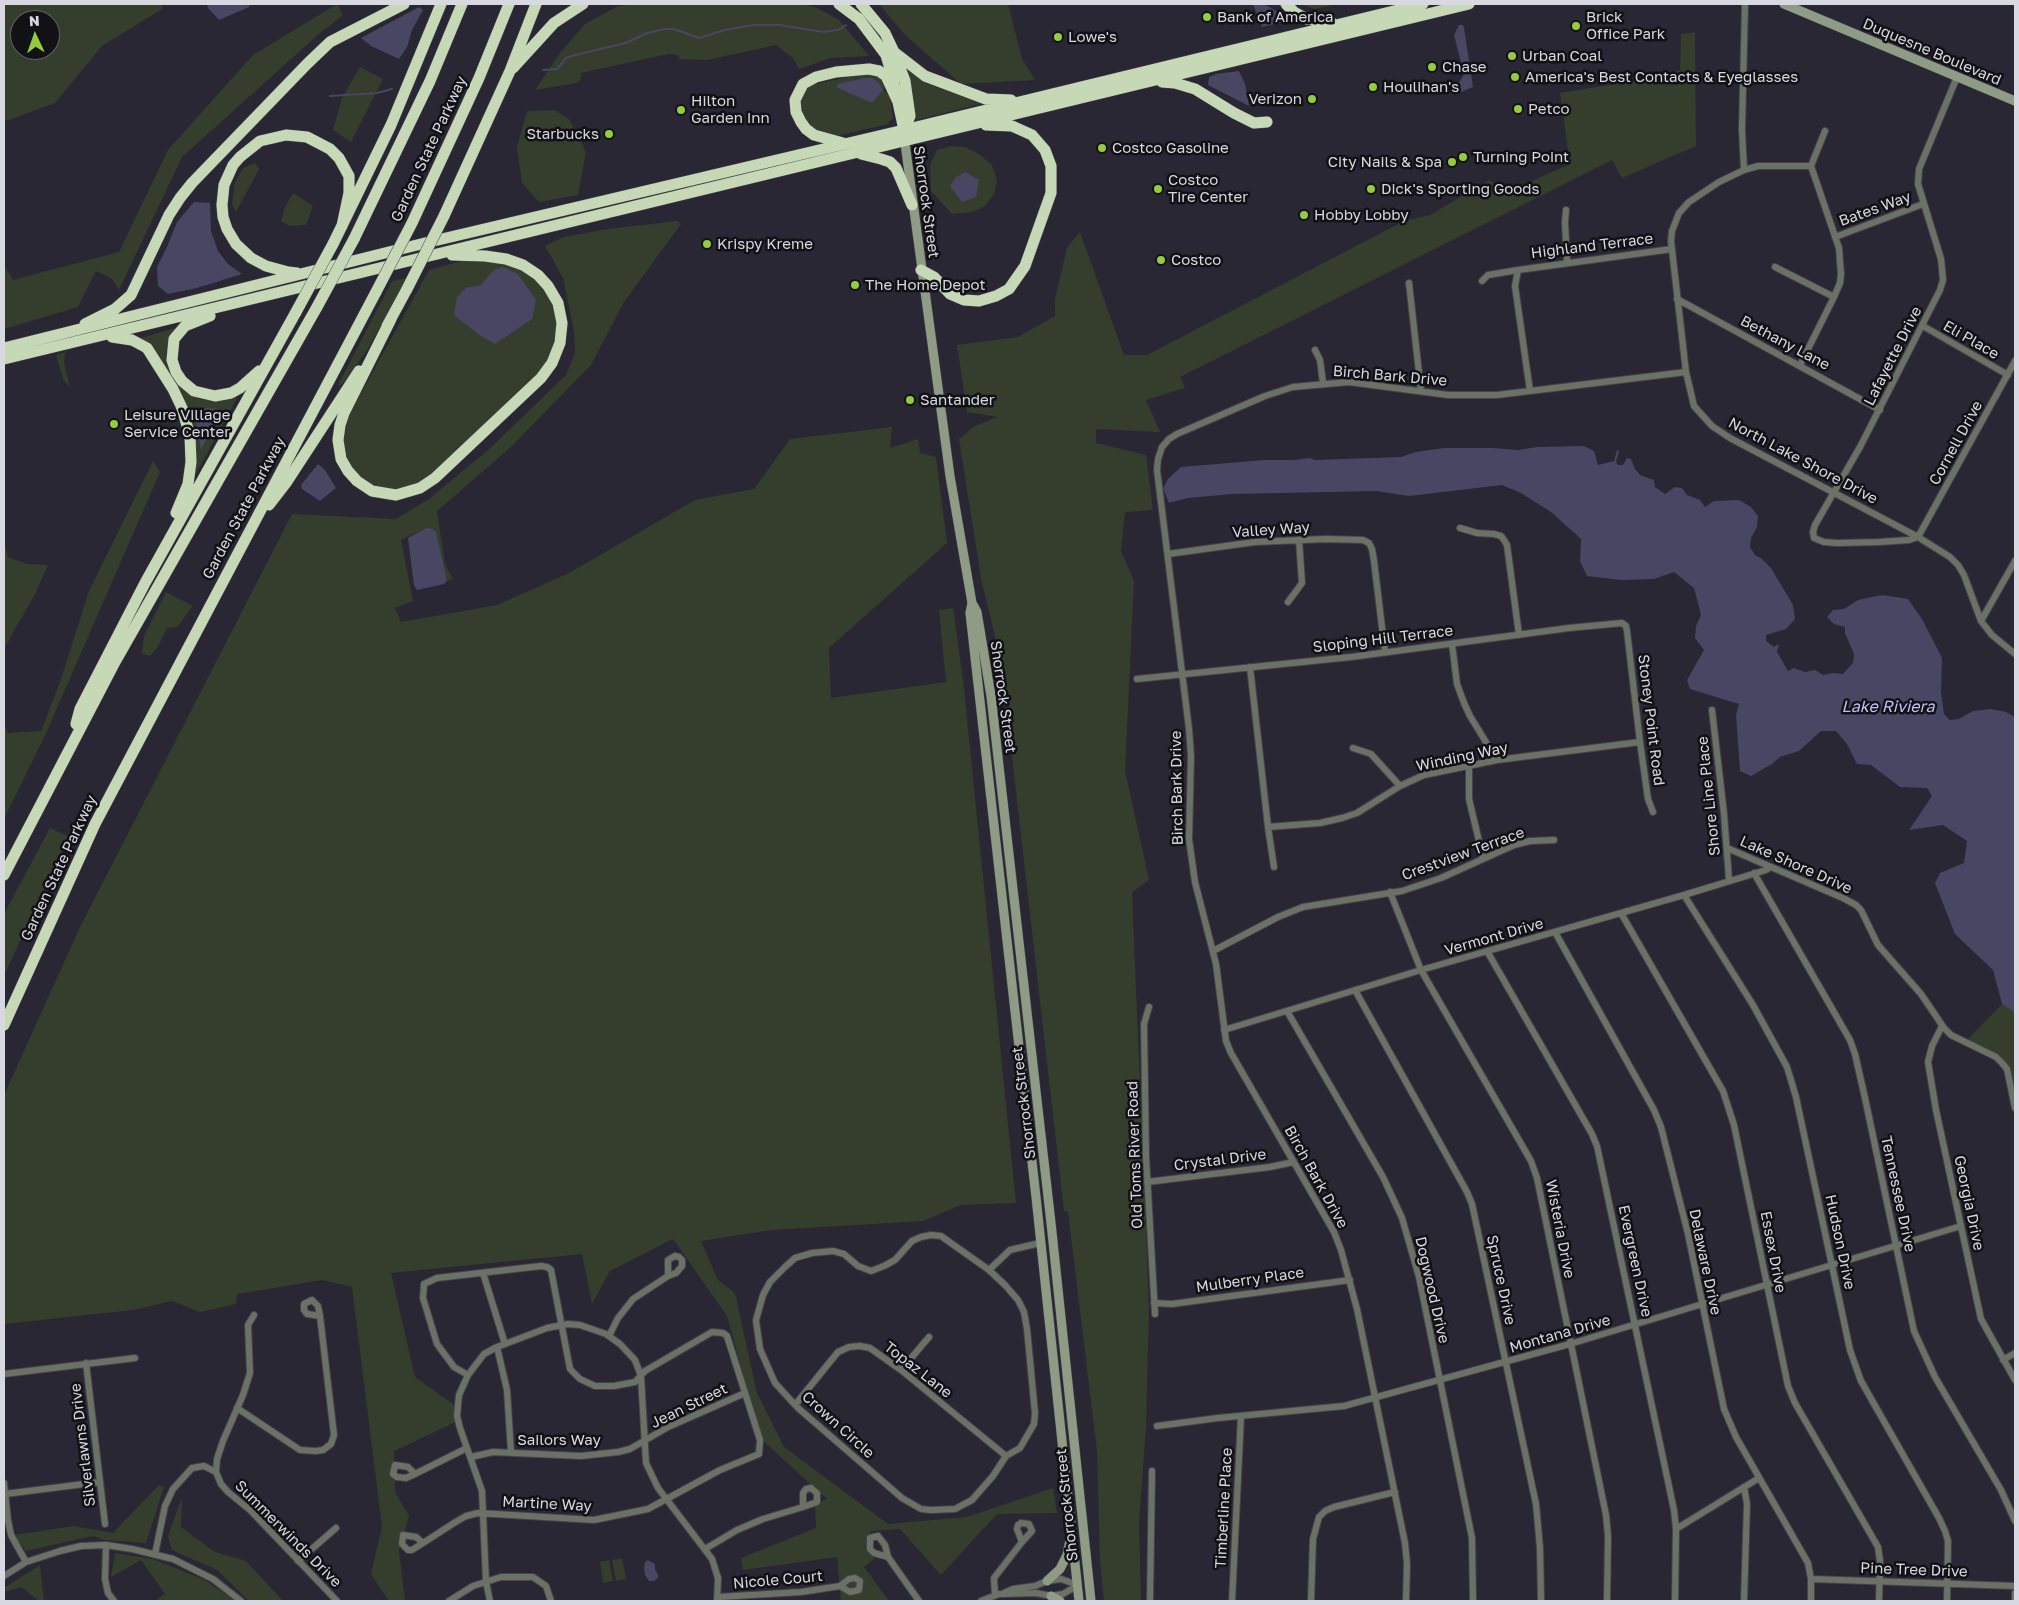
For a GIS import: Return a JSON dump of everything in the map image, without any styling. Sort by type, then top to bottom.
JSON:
[{"type":"highway","points":[[64,334],[115,309],[131,295],[169,215],[180,198],[192,183],[307,64],[330,42],[404,4]]},
{"type":"highway","points":[[71,743],[80,709],[171,534],[333,244],[391,125],[441,4]]},
{"type":"highway","name":"Garden State Parkway","points":[[4,875],[71,743],[115,662],[354,239],[430,81],[462,4]]},
{"type":"highway","name":"Garden State Parkway","points":[[4,1025],[95,824],[412,223],[479,78],[509,4]]},
{"type":"highway","points":[[438,255],[499,258],[518,263],[544,280],[555,297],[561,316],[561,337],[556,356],[541,378],[428,484],[411,492],[396,495],[372,491],[357,481],[341,459],[338,440],[344,413],[444,216],[510,71],[536,4]]},
{"type":"highway","points":[[510,71],[554,23],[583,4]]},
{"type":"highway","points":[[840,4],[859,19],[886,55],[898,102],[904,136]]},
{"type":"highway","points":[[861,4],[885,33],[905,82],[910,116],[904,136]]},
{"type":"highway","points":[[1286,4],[1300,16],[1312,20],[1343,23]]},
{"type":"highway","points":[[4,359],[857,153],[904,136],[1045,96],[1423,4]]},
{"type":"highway","points":[[4,348],[304,273],[847,143],[965,126],[1469,4]]},
{"type":"highway","points":[[894,52],[925,76],[986,99],[1010,100],[1045,96]]},
{"type":"highway","points":[[847,143],[829,140],[806,129],[796,112],[795,100],[803,84],[816,77],[868,69],[879,70],[886,76],[898,102]]},
{"type":"highway","points":[[1150,82],[1176,83],[1195,89],[1254,123],[1267,122]]},
{"type":"highway","points":[[921,270],[934,277],[950,294],[964,300],[979,301],[1003,293],[1014,283],[1025,266],[1052,193],[1051,166],[1045,150],[1032,134],[1019,128],[1003,125],[965,126]]},
{"type":"highway","points":[[304,273],[288,272],[266,266],[251,258],[236,244],[223,217],[222,205],[224,185],[233,166],[240,157],[249,148],[260,142],[286,134],[308,137],[330,149],[339,158],[349,176],[350,188],[342,226]]},
{"type":"highway","points":[[857,153],[890,162],[896,168],[912,205]]},
{"type":"highway","points":[[229,305],[219,313],[185,326],[178,332],[174,340],[172,354],[174,366],[179,377],[194,391],[215,396],[231,393],[240,388],[268,363]]},
{"type":"highway","points":[[249,530],[286,483],[368,358],[391,319]]},
{"type":"highway","points":[[95,338],[126,338],[147,348],[173,389],[182,408],[190,436],[191,462],[188,484],[172,522],[171,534]]},
{"type":"main road","name":"Duquesne Boulevard","points":[[1784,4],[2015,101]]},
{"type":"main road","name":"Shorrock Street","points":[[904,136],[949,474],[972,603],[977,612],[991,696],[1045,1169],[1091,1601]]},
{"type":"main road","name":"Shorrock Street","points":[[972,603],[970,613],[1079,1601]]},
{"type":"main road","points":[[1045,1169],[1046,1229],[1040,1243],[1047,1250],[1052,1282],[1061,1316]]},
{"type":"main road","points":[[1082,1517],[1082,1575],[1078,1585],[1085,1601]]},
{"type":"main road","points":[[1047,1582],[1060,1569],[1067,1555],[1072,1530]]},
{"type":"main road","points":[[1051,1596],[1060,1601]]},
{"type":"street","points":[[1744,4],[1742,130],[1744,170]]},
{"type":"street","name":"Lafayette Drive","points":[[1918,537],[1909,540],[1837,543],[1820,541],[1814,538],[1813,532],[1880,410],[1940,290],[1943,280],[1940,259],[1918,184],[1919,169],[1957,77]]},
{"type":"street","points":[[1800,365],[1834,297],[1840,283],[1841,274],[1839,248],[1811,166],[1825,131]]},
{"type":"street","name":"North Lake Shore Drive","points":[[1811,166],[1758,166],[1744,170],[1719,182],[1689,202],[1679,213],[1672,231],[1672,249],[1686,372],[1694,406],[1712,426],[1730,438],[1940,550],[1958,565],[1981,621],[1992,635],[2015,654]]},
{"type":"street","name":"Bates Way","points":[[1835,237],[1923,204]]},
{"type":"street","points":[[1566,210],[1567,262]]},
{"type":"street","name":"Highland Terrace","points":[[1530,391],[1515,286],[1518,270],[1672,249]]},
{"type":"street","points":[[1775,267],[1834,297]]},
{"type":"street","points":[[1482,281],[1488,275],[1518,270]]},
{"type":"street","points":[[1409,283],[1421,391]]},
{"type":"street","name":"Bethany Lane","points":[[1678,299],[1880,410]]},
{"type":"street","name":"Eli Place","points":[[1923,326],[2008,375]]},
{"type":"street","points":[[1315,350],[1320,360],[1323,383]]},
{"type":"street","name":"Cornell Drive","points":[[1918,537],[2015,361]]},
{"type":"street","name":"Birch Bark Drive","points":[[1406,1601],[1407,1564],[1405,1543],[1350,1280],[1334,1232],[1231,1053],[1224,1030],[1213,951],[1196,882],[1189,839],[1191,756],[1157,470],[1160,450],[1168,439],[1265,396],[1293,387],[1349,382],[1468,396],[1497,395],[1686,372]]},
{"type":"street","points":[[1460,528],[1477,533],[1494,534],[1501,536],[1504,540],[1507,546],[1519,635]]},
{"type":"street","points":[[1288,602],[1302,583],[1299,540]]},
{"type":"street","name":"Valley Way","points":[[1168,554],[1256,542],[1364,540],[1369,543],[1372,549],[1385,652]]},
{"type":"street","points":[[1981,621],[2015,561]]},
{"type":"street","name":"Sloping Hill Terrace","points":[[1137,679],[1385,652],[1622,623],[1626,626],[1627,631]]},
{"type":"street","name":"Stoney Point Road","points":[[1627,631],[1640,742],[1648,799],[1652,812]]},
{"type":"street","points":[[1452,644],[1457,684],[1464,703],[1497,760]]},
{"type":"street","points":[[1250,667],[1274,867]]},
{"type":"street","name":"Shore Line Place","points":[[1712,710],[1729,880]]},
{"type":"street","name":"Winding Way","points":[[1268,827],[1320,823],[1357,813],[1400,786],[1424,775],[1497,760],[1640,742]]},
{"type":"street","points":[[1353,748],[1371,754],[1400,786]]},
{"type":"street","points":[[1469,765],[1469,798],[1483,858]]},
{"type":"street","name":"Crestview Terrace","points":[[1213,951],[1278,917],[1303,907],[1419,886],[1483,858],[1530,841],[1554,840]]},
{"type":"street","name":"Lake Shore Drive","points":[[1727,848],[1856,905],[1861,910],[1878,946],[1921,994],[1942,1026],[1951,1035],[1996,1057],[2007,1069],[2015,1108]]},
{"type":"street","name":"Vermont Drive","points":[[1224,1030],[1421,970],[1684,895],[1766,870],[1770,867]]},
{"type":"street","name":"Tennessee Drive","points":[[1754,873],[1850,1040],[1865,1098],[1914,1331],[1935,1377],[2001,1490],[2015,1521]]},
{"type":"street","name":"Wisteria Drive","points":[[1390,892],[1421,970],[1531,1161],[1537,1178],[1606,1515],[1608,1536],[1608,1601]]},
{"type":"street","name":"Hudson Drive","points":[[1684,895],[1753,1005],[1787,1067],[1796,1097],[1850,1350],[1856,1370],[1945,1531],[1948,1541],[1947,1601]]},
{"type":"street","name":"Essex Drive","points":[[1620,913],[1723,1091],[1734,1125],[1792,1394],[1878,1547],[1880,1601]]},
{"type":"street","name":"Delaware Drive","points":[[1555,932],[1654,1110],[1661,1127],[1688,1234],[1728,1422],[1808,1563],[1812,1579],[1811,1601]]},
{"type":"street","name":"Evergreen Drive","points":[[1488,951],[1597,1146],[1668,1476],[1676,1529],[1675,1601]]},
{"type":"street","name":"Spruce Drive","points":[[1355,990],[1472,1204],[1536,1504],[1540,1548],[1541,1601]]},
{"type":"street","name":"Old Toms River Road","points":[[1149,1007],[1144,1024],[1148,1182],[1154,1303]]},
{"type":"street","name":"Dogwood Drive","points":[[1287,1010],[1383,1177],[1402,1218],[1419,1277],[1472,1538],[1473,1601]]},
{"type":"street","name":"Georgia Drive","points":[[1942,1026],[1929,1054],[1929,1075],[1981,1319],[2015,1380]]},
{"type":"street","name":"Crystal Drive","points":[[1148,1182],[1270,1167],[1294,1162]]},
{"type":"street","name":"Montana Drive","points":[[1157,1426],[1344,1406],[1570,1344],[1961,1226]]},
{"type":"street","name":"Crown Circle","points":[[931,1235],[941,1236],[989,1270],[1018,1300],[1024,1312],[1035,1413],[1034,1424],[1025,1442],[1020,1448],[1006,1456],[993,1476],[972,1500],[954,1509],[921,1509],[902,1498],[795,1405],[775,1383],[760,1348],[756,1320],[763,1294],[770,1282],[795,1258],[812,1253],[833,1251],[844,1254],[858,1266],[871,1271],[895,1260],[912,1241],[931,1235]]},
{"type":"street","points":[[989,1270],[1010,1250],[1040,1243]]},
{"type":"street","points":[[468,1375],[454,1367],[437,1344],[423,1298],[422,1289],[424,1284],[437,1278],[540,1266],[551,1270],[570,1369],[580,1379],[595,1386],[614,1386],[635,1382],[654,1366],[716,1332],[727,1336],[744,1393]]},
{"type":"street","points":[[483,1273],[505,1344]]},
{"type":"street","points":[[609,1336],[618,1318],[633,1299],[668,1276]]},
{"type":"street","name":"Mulberry Place","points":[[1154,1303],[1172,1304],[1350,1280]]},
{"type":"street","points":[[1154,1303],[1155,1314]]},
{"type":"street","points":[[155,1554],[165,1506],[173,1489],[192,1468],[204,1466],[216,1472],[217,1459],[223,1440],[250,1373],[248,1325],[254,1315]]},
{"type":"street","points":[[237,1408],[300,1450],[323,1450],[331,1444],[334,1435],[320,1316]]},
{"type":"street","points":[[490,1601],[486,1582],[482,1491],[472,1457],[460,1428],[457,1407],[461,1390],[468,1375],[484,1354],[505,1344],[562,1325],[580,1324],[609,1336],[629,1353],[634,1360],[640,1376],[644,1442],[649,1470],[666,1499],[705,1549],[716,1570],[718,1599]]},
{"type":"street","points":[[901,1370],[929,1337]]},
{"type":"street","points":[[497,1347],[507,1390],[511,1452]]},
{"type":"street","name":"Topaz Lane","points":[[795,1405],[838,1352],[850,1347],[870,1348],[901,1370],[1006,1456]]},
{"type":"street","points":[[2003,1360],[2015,1353]]},
{"type":"street","points":[[4,1374],[135,1358]]},
{"type":"street","name":"Silverlawns Drive","points":[[86,1363],[105,1524]]},
{"type":"street","name":"Jean Street","points":[[644,1442],[668,1427],[744,1393]]},
{"type":"street","name":"Martine Way","points":[[483,1513],[594,1520],[648,1508],[720,1470],[759,1454],[760,1440],[744,1393]]},
{"type":"street","name":"Timberline Place","points":[[1232,1601],[1241,1416]]},
{"type":"street","name":"Sailors Way","points":[[472,1457],[492,1452],[581,1456],[618,1452],[630,1449],[644,1442]]},
{"type":"street","points":[[415,1474],[468,1448]]},
{"type":"street","points":[[1150,1601],[1152,1471]]},
{"type":"street","name":"Summerwinds Drive","points":[[216,1472],[221,1484],[250,1510],[337,1601]]},
{"type":"street","points":[[1676,1529],[1759,1478]]},
{"type":"street","points":[[5,1494],[100,1482]]},
{"type":"street","points":[[4,1484],[5,1512],[12,1535],[26,1562]]},
{"type":"street","points":[[1744,1487],[1746,1504],[1744,1601]]},
{"type":"street","points":[[1311,1601],[1312,1539],[1319,1517],[1325,1511],[1334,1507],[1395,1492]]},
{"type":"street","points":[[705,1549],[737,1530],[763,1519],[803,1507]]},
{"type":"street","points":[[423,1542],[466,1516],[483,1513]]},
{"type":"street","points":[[298,1561],[336,1528]]},
{"type":"street","points":[[999,1594],[994,1578],[1022,1542]]},
{"type":"street","points":[[106,1545],[105,1579],[108,1593],[114,1601]]},
{"type":"street","points":[[4,1576],[26,1562],[67,1549],[81,1546],[106,1545],[155,1554],[196,1568],[241,1601]]},
{"type":"street","points":[[888,1557],[919,1601]]},
{"type":"street","points":[[449,1601],[473,1586],[501,1577],[533,1577],[546,1586],[552,1601]]},
{"type":"street","points":[[981,1601],[1013,1589],[1035,1586],[1061,1579],[1078,1585]]},
{"type":"street","name":"Pine Tree Drive","points":[[1812,1579],[2015,1586]]},
{"type":"street","points":[[999,1594],[1036,1593],[1051,1596],[1063,1594],[1078,1585]]},
{"type":"street","name":"Nicole Court","points":[[718,1599],[801,1592],[840,1586]]},
{"type":"street","points":[[2015,1592],[2015,1601]]},
{"type":"green space","points":[[4,4],[162,4],[162,9],[102,46],[55,103],[9,120],[4,120]]},
{"type":"green space","points":[[337,4],[343,15],[320,33],[182,157],[119,290],[112,279],[96,271],[78,307],[4,329],[4,265],[13,280],[119,252],[168,150],[253,55]]},
{"type":"green space","points":[[629,4],[804,4],[817,8],[839,20],[869,56],[831,58],[799,69],[793,58],[776,45],[707,60],[679,59],[678,55],[668,54],[581,73],[580,81],[576,83],[535,90],[560,53],[585,24],[616,7]]},
{"type":"green space","points":[[879,4],[1008,4],[1022,59],[1035,80],[961,84],[904,34]]},
{"type":"green space","points":[[1299,4],[1336,4],[1315,9]]},
{"type":"green space","points":[[1695,32],[1696,146],[1622,178],[1612,160],[1180,377],[1185,388],[1146,400],[1160,432],[1096,429],[1096,443],[1146,455],[1153,510],[1125,512],[1121,551],[1134,581],[1125,771],[1149,880],[1132,892],[1149,1307],[1146,1427],[1139,1522],[1141,1601],[1104,1601],[1100,1562],[1097,1451],[1068,1212],[1064,1211],[1001,661],[981,578],[959,439],[975,426],[997,417],[967,412],[957,345],[1018,337],[1055,316],[1055,299],[1067,248],[1080,232],[1124,355],[1147,355],[1404,221],[1430,215],[1489,180],[1508,192],[1570,164],[1560,93],[1659,77],[1680,70],[1681,34]]},
{"type":"green space","points":[[903,63],[934,86],[984,103],[916,120],[914,119]]},
{"type":"green space","points":[[360,67],[383,79],[351,142],[333,130],[342,98]]},
{"type":"green space","points":[[862,74],[881,78],[885,86],[884,91],[890,95],[893,119],[888,122],[889,124],[836,136],[822,134],[807,124],[800,111],[802,91],[806,86]],"holes":[[[838,88],[883,90],[854,94]]]},
{"type":"green space","points":[[554,110],[569,119],[586,152],[578,195],[539,202],[522,183],[517,147],[527,111]]},
{"type":"green space","points":[[951,146],[965,147],[979,154],[992,165],[997,181],[994,194],[985,206],[972,212],[952,214],[931,191],[930,165],[937,150]]},
{"type":"green space","points":[[255,163],[259,169],[236,212],[232,204],[235,182],[243,168]]},
{"type":"green space","points":[[293,193],[313,206],[306,225],[290,226],[281,221],[285,207]]},
{"type":"green space","points":[[677,221],[681,224],[624,302],[591,365],[511,447],[437,511],[445,564],[453,579],[447,581],[426,528],[401,540],[413,601],[395,608],[401,622],[497,605],[569,573],[695,500],[754,489],[790,439],[892,427],[890,448],[918,439],[920,453],[936,457],[947,543],[829,648],[831,698],[946,682],[939,610],[953,608],[963,679],[1016,1203],[961,1205],[923,1221],[771,1230],[701,1241],[718,1280],[735,1293],[757,1393],[784,1447],[888,1524],[967,1517],[1053,1488],[1057,1513],[997,1514],[941,1575],[900,1529],[870,1531],[874,1559],[864,1567],[889,1601],[841,1601],[837,1557],[743,1570],[741,1558],[816,1528],[815,1504],[827,1499],[761,1439],[727,1316],[673,1239],[610,1271],[592,1304],[582,1254],[391,1273],[415,1377],[457,1407],[458,1421],[394,1451],[395,1492],[409,1516],[399,1551],[405,1601],[389,1601],[371,1574],[382,1527],[352,1287],[322,1280],[237,1294],[236,1304],[200,1312],[172,1301],[133,1310],[4,1324],[4,1095],[80,927],[292,514],[396,519],[429,499],[488,450],[566,375],[575,353],[574,331],[563,278],[545,246],[563,237],[608,229]]},
{"type":"green space","points":[[480,260],[519,267],[543,285],[557,311],[557,342],[546,368],[434,475],[407,491],[377,490],[354,474],[343,449],[344,424],[429,270],[462,261]]},
{"type":"green space","points":[[406,278],[367,350],[347,379],[340,386],[338,385],[392,281]]},
{"type":"green space","points":[[178,327],[166,353],[167,363],[176,383],[197,398],[205,400],[223,401],[237,398],[190,485],[193,432],[141,338]]},
{"type":"green space","points":[[65,352],[64,362],[70,387],[63,379],[56,355]]},
{"type":"green space","points":[[153,461],[160,472],[47,731],[4,819],[4,720],[7,733],[41,731],[60,682],[89,591]]},
{"type":"green space","points":[[4,541],[8,557],[27,564],[48,565],[35,594],[4,649]]},
{"type":"green space","points":[[166,592],[193,606],[177,627],[167,628],[157,648],[150,656],[142,654],[144,636]]},
{"type":"green space","points":[[50,828],[68,836],[4,976],[4,914]]},
{"type":"green space","points":[[2002,1004],[2015,1013],[2015,1100],[2007,1068],[1966,1041]]},
{"type":"green space","points":[[159,1485],[164,1487],[146,1543],[104,1540],[93,1536],[26,1551],[14,1535],[74,1526],[113,1533]]},
{"type":"green space","points":[[182,1497],[181,1527],[215,1552],[246,1561],[283,1601],[249,1601],[217,1570],[172,1550],[168,1536]]},
{"type":"green space","points":[[115,1553],[153,1559],[205,1580],[234,1601],[155,1601],[165,1594],[141,1560],[111,1577]]},
{"type":"green space","points":[[622,1558],[626,1579],[616,1581],[612,1560]]},
{"type":"green space","points":[[609,1560],[613,1581],[603,1583],[600,1562]]},
{"type":"green space","points":[[40,1565],[44,1601],[39,1601],[21,1587],[4,1592],[4,1588]]},
{"type":"water","points":[[207,4],[250,4],[249,7],[219,20],[208,8]]},
{"type":"water","points":[[1253,4],[1264,4],[1292,20],[1262,27]]},
{"type":"water","points":[[419,7],[423,10],[412,30],[407,47],[399,59],[371,46],[361,38]]},
{"type":"water","points":[[1459,25],[1463,25],[1464,28],[1473,87],[1461,92],[1457,91],[1456,88],[1464,74],[1454,35]]},
{"type":"water","points":[[1239,71],[1245,84],[1249,106],[1208,85],[1209,77],[1216,74]]},
{"type":"water","points":[[872,78],[878,82],[883,90],[872,103],[838,88],[837,84]]},
{"type":"water","points":[[965,172],[979,180],[976,197],[962,202],[950,186],[956,177]]},
{"type":"water","points":[[194,202],[210,203],[211,231],[218,251],[228,264],[242,274],[197,288],[168,294],[158,286],[157,267],[177,222]]},
{"type":"water","points":[[503,267],[518,274],[536,300],[532,319],[495,344],[481,336],[454,315],[457,297],[466,288],[481,285],[494,270]]},
{"type":"water","points":[[205,408],[222,409],[201,450],[195,418]]},
{"type":"water","name":"Lake Riviera","points":[[1584,446],[1594,451],[1598,465],[1614,461],[1617,450],[1619,451],[1616,462],[1618,465],[1623,465],[1627,458],[1631,459],[1640,475],[1654,480],[1655,487],[1665,494],[1675,487],[1682,488],[1687,495],[1700,500],[1705,507],[1714,501],[1739,500],[1751,507],[1758,516],[1757,527],[1751,538],[1750,547],[1755,555],[1771,568],[1793,605],[1795,619],[1786,629],[1766,635],[1766,641],[1774,647],[1779,644],[1777,652],[1788,671],[1794,668],[1805,672],[1815,670],[1823,675],[1843,674],[1853,663],[1854,654],[1845,633],[1845,627],[1834,624],[1827,617],[1833,610],[1844,609],[1858,600],[1883,595],[1908,599],[1922,619],[1942,658],[1941,692],[1944,714],[1950,720],[1959,719],[1973,711],[1990,709],[2006,712],[2015,717],[2015,1013],[2002,1004],[1993,970],[1955,934],[1935,883],[1940,873],[1964,863],[1967,841],[1943,825],[1909,830],[1932,796],[1927,788],[1900,787],[1871,765],[1857,764],[1847,744],[1836,731],[1821,731],[1799,751],[1780,757],[1751,776],[1740,771],[1736,715],[1739,704],[1690,689],[1687,680],[1704,650],[1695,638],[1696,626],[1701,615],[1694,588],[1674,572],[1654,579],[1622,580],[1587,576],[1580,561],[1581,539],[1551,512],[1521,493],[1502,485],[1409,496],[1376,491],[1232,494],[1187,498],[1169,503],[1163,488],[1168,479],[1181,467],[1264,460],[1401,457],[1416,452],[1444,448],[1518,450],[1537,447]]},
{"type":"water","points":[[318,464],[325,470],[336,488],[320,501],[302,489],[301,485]]},
{"type":"water","points":[[426,528],[433,529],[436,532],[447,581],[444,584],[417,590],[414,585],[408,538]]},
{"type":"water","points":[[648,1560],[655,1564],[655,1570],[658,1574],[658,1578],[654,1581],[649,1581],[645,1575],[645,1562]]},
{"type":"waterway","points":[[543,70],[557,69],[566,58],[626,43],[647,33],[665,29],[674,29],[699,38],[725,30],[753,25],[780,25],[823,32],[838,30],[846,25]]},
{"type":"waterway","points":[[330,96],[377,93],[392,89]]},
{"type":"place","name":"Bank of America","points":[[1207,17]]},
{"type":"place","name":"Brick Office Park","points":[[1576,26]]},
{"type":"place","name":"Lowe's","points":[[1058,37]]},
{"type":"place","name":"Urban Coal","points":[[1512,56]]},
{"type":"place","name":"Chase","points":[[1432,67]]},
{"type":"place","name":"America's Best Contacts & Eyeglasses","points":[[1515,77]]},
{"type":"place","name":"Houlihan's","points":[[1373,87]]},
{"type":"place","name":"Verizon","points":[[1312,99]]},
{"type":"place","name":"Petco","points":[[1518,109]]},
{"type":"place","name":"Hilton Garden Inn","points":[[681,110]]},
{"type":"place","name":"Starbucks","points":[[609,134]]},
{"type":"place","name":"Costco Gasoline","points":[[1102,148]]},
{"type":"place","name":"Turning Point","points":[[1463,157]]},
{"type":"place","name":"City Nails & Spa","points":[[1452,162]]},
{"type":"place","name":"Costco Tire Center","points":[[1158,189]]},
{"type":"place","name":"Dick's Sporting Goods","points":[[1371,189]]},
{"type":"place","name":"Hobby Lobby","points":[[1304,215]]},
{"type":"place","name":"Krispy Kreme","points":[[707,244]]},
{"type":"place","name":"Costco","points":[[1161,260]]},
{"type":"place","name":"The Home Depot","points":[[855,285]]},
{"type":"place","name":"Santander","points":[[910,400]]},
{"type":"place","name":"Leisure Village Service Center","points":[[114,424]]}]
